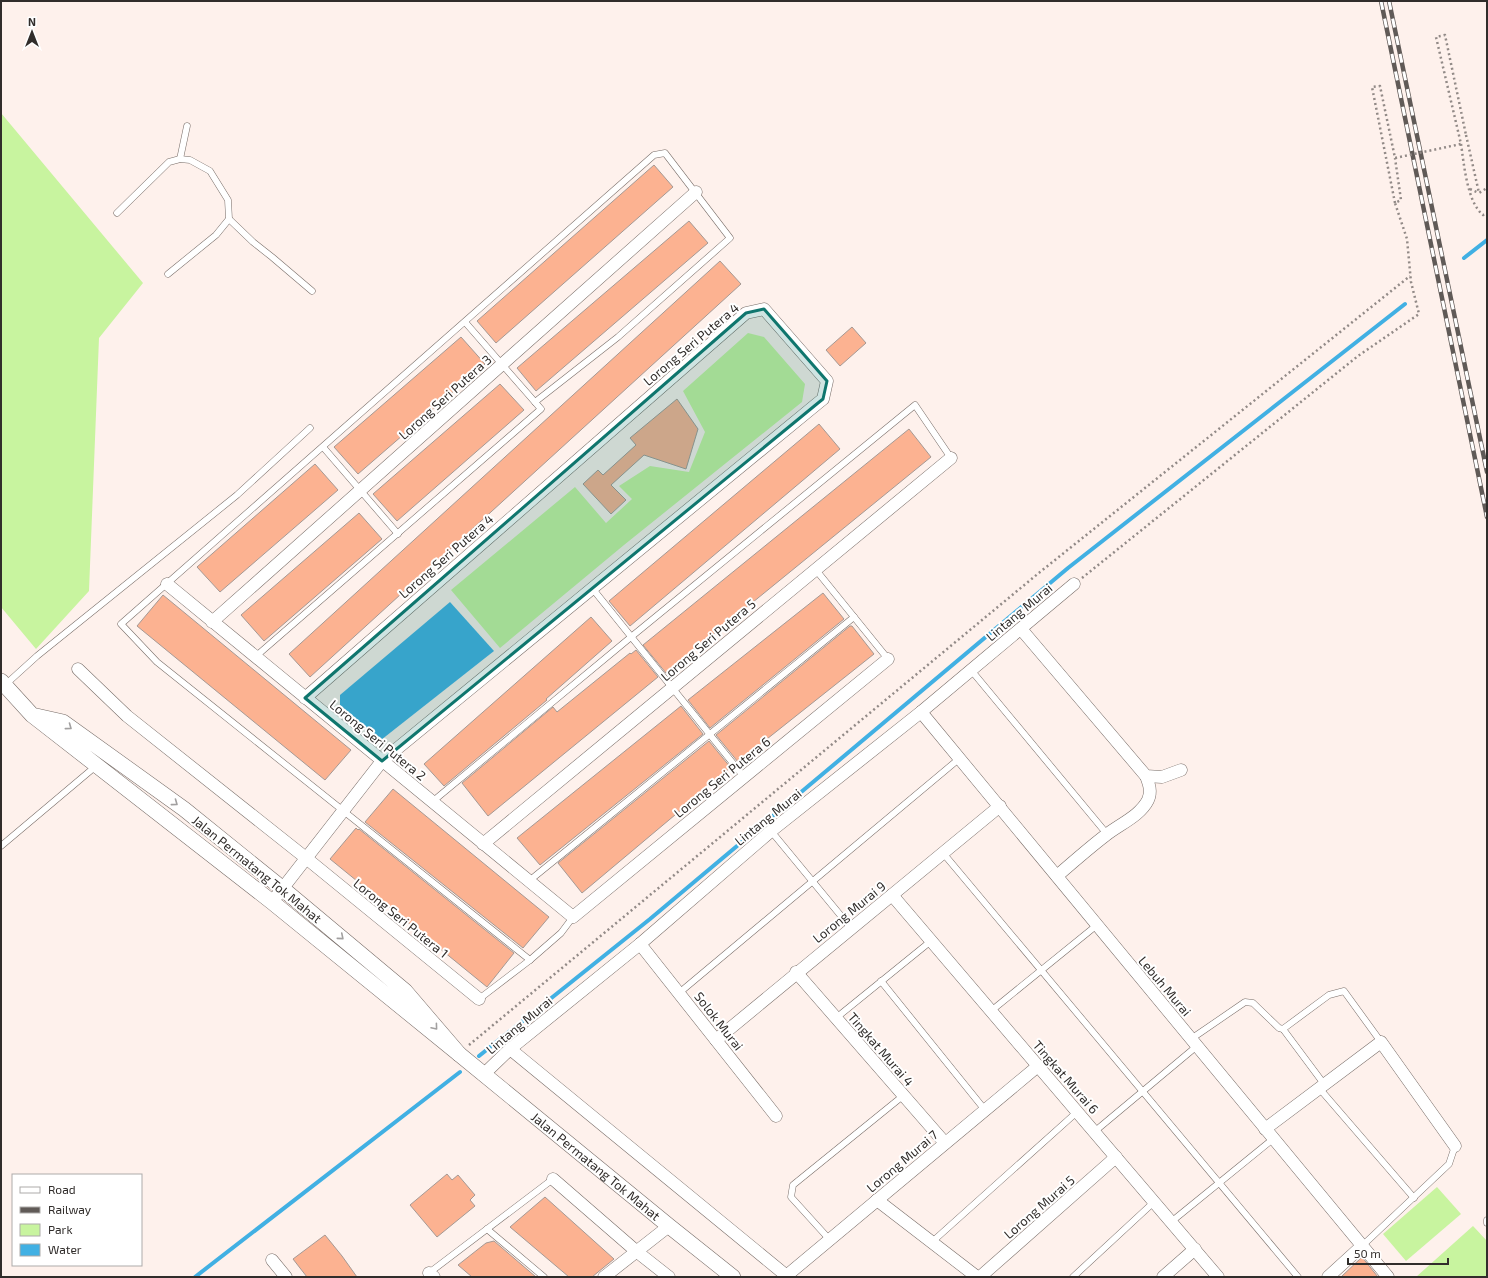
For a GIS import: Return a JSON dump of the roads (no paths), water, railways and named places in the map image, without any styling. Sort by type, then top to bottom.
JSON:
[{"type":"street","name":"Lorong Seri Putera 3","points":[[212,622],[696,192]]},
{"type":"street","name":"Lorong Seri Putera 4","points":[[272,902],[382,761],[823,398],[827,382],[764,309],[746,313],[305,698]]},
{"type":"street","name":"Lorong Seri Putera 5","points":[[483,844],[951,458]]},
{"type":"street","name":"Lorong Seri Putera 2","points":[[166,584],[573,917]]},
{"type":"street","name":"Lintang Murai","points":[[482,1075],[510,1049],[640,944],[772,831],[922,712],[1074,584]]},
{"type":"street","points":[[1021,629],[1146,776],[1150,787],[1148,801],[1141,810],[1107,834],[1057,876]]},
{"type":"street","name":"Lorong Seri Putera 6","points":[[573,917],[888,659]]},
{"type":"street","name":"Lorong Seri Putera 1","points":[[78,669],[127,716],[306,858],[479,999]]},
{"type":"street","name":"Jalan Permatang Tok Mahat","points":[[3,683],[32,716],[272,902],[459,1054],[482,1075],[733,1277]]},
{"type":"street","name":"Lebuh Murai","points":[[922,712],[1388,1277]]},
{"type":"street","name":"Jalan Permatang Tok Mahat","points":[[32,716],[63,722],[184,809],[283,888],[405,991],[459,1054]]},
{"type":"street","points":[[1146,776],[1162,777],[1181,770]]},
{"type":"street","name":"Lorong Murai 9","points":[[716,1040],[796,972],[1000,806]]},
{"type":"street","name":"Tingkat Murai 6","points":[[892,895],[1218,1277]]},
{"type":"street","name":"Solok Murai","points":[[640,944],[776,1116]]},
{"type":"street","name":"Tingkat Murai 4","points":[[796,972],[945,1143]]},
{"type":"street","points":[[1265,1129],[1381,1042],[1455,1146]]},
{"type":"street","points":[[510,1049],[786,1277]]},
{"type":"street","name":"Lorong Murai 7","points":[[786,1277],[1038,1066]]},
{"type":"street","name":"Lorong Murai 5","points":[[979,1277],[1116,1157]]},
{"type":"street","points":[[553,1179],[636,1251],[669,1277]]},
{"type":"street","points":[[877,1200],[979,1277]]},
{"type":"street","points":[[604,1277],[668,1226]]},
{"type":"street","points":[[1328,1277],[1362,1246]]},
{"type":"street","points":[[1163,1277],[1195,1249]]},
{"type":"street","points":[[272,1260],[286,1277]]},
{"type":"lane","points":[[180,159],[187,126]]},
{"type":"lane","points":[[530,960],[157,662],[121,624],[654,155],[665,154],[696,192],[730,238],[618,337],[535,402]]},
{"type":"lane","points":[[117,214],[169,162],[180,159],[190,160],[210,171],[228,200],[229,219],[216,235],[168,274]]},
{"type":"lane","points":[[229,219],[253,242],[312,291]]},
{"type":"lane","points":[[255,657],[541,409],[465,322]]},
{"type":"lane","points":[[432,802],[915,405],[951,458]]},
{"type":"lane","points":[[3,683],[237,495],[310,428]]},
{"type":"lane","points":[[323,447],[398,534]]},
{"type":"lane","points":[[816,570],[888,659]]},
{"type":"lane","points":[[592,588],[744,777]]},
{"type":"lane","points":[[529,882],[854,617]]},
{"type":"lane","points":[[971,670],[1107,834]]},
{"type":"lane","points":[[679,993],[960,758]]},
{"type":"lane","points":[[1,846],[96,765]]},
{"type":"lane","points":[[772,831],[851,928]]},
{"type":"lane","points":[[944,853],[1298,1277]]},
{"type":"lane","points":[[479,999],[530,960],[561,933],[573,917]]},
{"type":"lane","points":[[991,1011],[1097,925]]},
{"type":"lane","points":[[836,1018],[931,941]]},
{"type":"lane","points":[[881,981],[985,1110]]},
{"type":"lane","points":[[1282,1029],[1329,996],[1344,991],[1381,1042]]},
{"type":"lane","points":[[1094,1132],[1143,1091],[1194,1042],[1245,1002],[1253,1003],[1279,1028],[1282,1029],[1322,1086],[1414,1198]]},
{"type":"lane","points":[[830,1240],[791,1197],[793,1185],[904,1096]]},
{"type":"lane","points":[[932,1242],[1078,1112]]},
{"type":"lane","points":[[1171,1222],[1273,1139]]},
{"type":"lane","points":[[1362,1246],[1449,1164],[1455,1146]]},
{"type":"lane","points":[[432,1275],[487,1229],[553,1179]]},
{"type":"lane","points":[[1073,1277],[1154,1202]]},
{"type":"lane","points":[[487,1229],[544,1277]]},
{"type":"water","points":[[450,602],[494,651],[381,740],[340,705],[340,695]]},
{"type":"waterway","points":[[1464,258],[1487,240]]},
{"type":"waterway","points":[[479,1056],[650,919],[1068,568],[1405,304]]},
{"type":"waterway","points":[[195,1277],[460,1072]]},
{"type":"railway","points":[[1381,1],[1487,517]]},
{"type":"railway","points":[[1389,1],[1487,472]]}]
